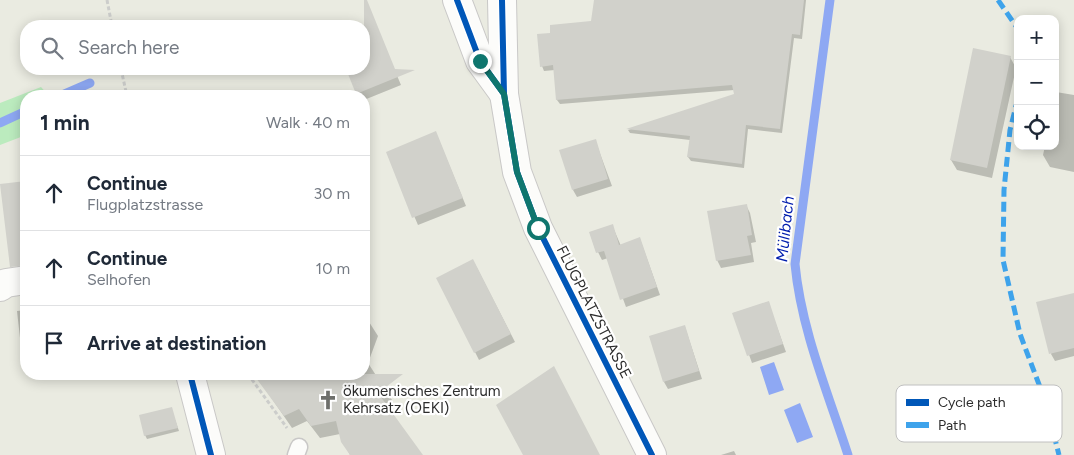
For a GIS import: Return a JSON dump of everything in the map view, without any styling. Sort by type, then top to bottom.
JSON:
[{"type":"street","points":[[456,0],[480,61],[504,94]]},
{"type":"street","name":"FLUGPLATZSTRASSE","points":[[502,0],[504,94],[517,172],[538,228],[652,455]]},
{"type":"street","points":[[0,287],[6,283],[20,281]]},
{"type":"street","points":[[192,380],[211,455]]},
{"type":"path","points":[[107,0],[111,20]]},
{"type":"path","points":[[122,75],[126,90]]},
{"type":"path","points":[[252,380],[298,451]]},
{"type":"green space","points":[[20,95],[20,137],[0,145],[0,103]]},
{"type":"water","points":[[774,362],[784,390],[769,395],[760,367]]},
{"type":"water","points":[[800,403],[813,437],[797,443],[784,410]]},
{"type":"building","points":[[364,0],[367,0],[395,69],[415,70],[366,90],[354,90],[348,75],[370,75],[370,20],[364,20]]},
{"type":"building","points":[[594,0],[804,0],[800,35],[792,34],[780,129],[746,125],[742,164],[687,157],[690,136],[626,129],[734,94],[732,85],[556,100],[553,65],[540,67],[537,34],[550,33],[550,25],[591,21]]},
{"type":"building","points":[[973,48],[1011,56],[987,168],[950,160]]},
{"type":"building","points":[[436,131],[463,198],[412,218],[386,152]]},
{"type":"building","points":[[596,139],[608,179],[572,190],[559,150]]},
{"type":"building","points":[[20,182],[20,266],[10,267],[0,184]]},
{"type":"building","points":[[747,204],[752,235],[747,236],[751,255],[716,261],[707,211]]},
{"type":"building","points":[[613,224],[619,245],[640,237],[657,287],[620,300],[604,251],[596,253],[589,232]]},
{"type":"building","points":[[473,259],[511,334],[474,353],[436,278]]},
{"type":"building","points":[[1074,293],[1074,348],[1049,354],[1036,302]]},
{"type":"building","points":[[769,301],[783,344],[747,356],[732,313]]},
{"type":"building","points":[[685,325],[699,371],[663,382],[649,336]]},
{"type":"building","points":[[554,366],[600,455],[523,455],[496,405]]},
{"type":"building","name":"ökumenisches Zentrum Kehrsatz (OEKI)","points":[[370,374],[403,374],[378,393],[423,455],[350,455],[341,442],[336,421],[311,426],[299,409],[284,416],[257,380],[370,380]]},
{"type":"building","points":[[172,407],[178,428],[144,436],[139,415]]},
{"type":"waterway","name":"Mülibach","points":[[830,0],[795,264],[798,288],[809,337],[848,455]]},
{"type":"waterway","points":[[74,90],[90,83]]},
{"type":"waterway","points":[[0,123],[20,114]]},
{"type":"marked path","points":[[998,0],[1014,23]]},
{"type":"marked path","points":[[1016,105],[1010,130],[1004,190],[1003,260],[1020,334],[1039,385]]},
{"type":"marked path","points":[[1056,442],[1059,455]]},
{"type":"cycle path","points":[[457,0],[480,61],[504,94]]},
{"type":"cycle path","points":[[502,0],[504,94],[517,172],[538,228],[652,455]]},
{"type":"cycle path","points":[[192,380],[211,455]]},
{"type":"place","name":"ökumenisches Zentrum Kehrsatz (OEKI)","points":[[328,400]]},
{"type":"route","points":[[480,61],[504,94],[517,172],[538,228]]}]
